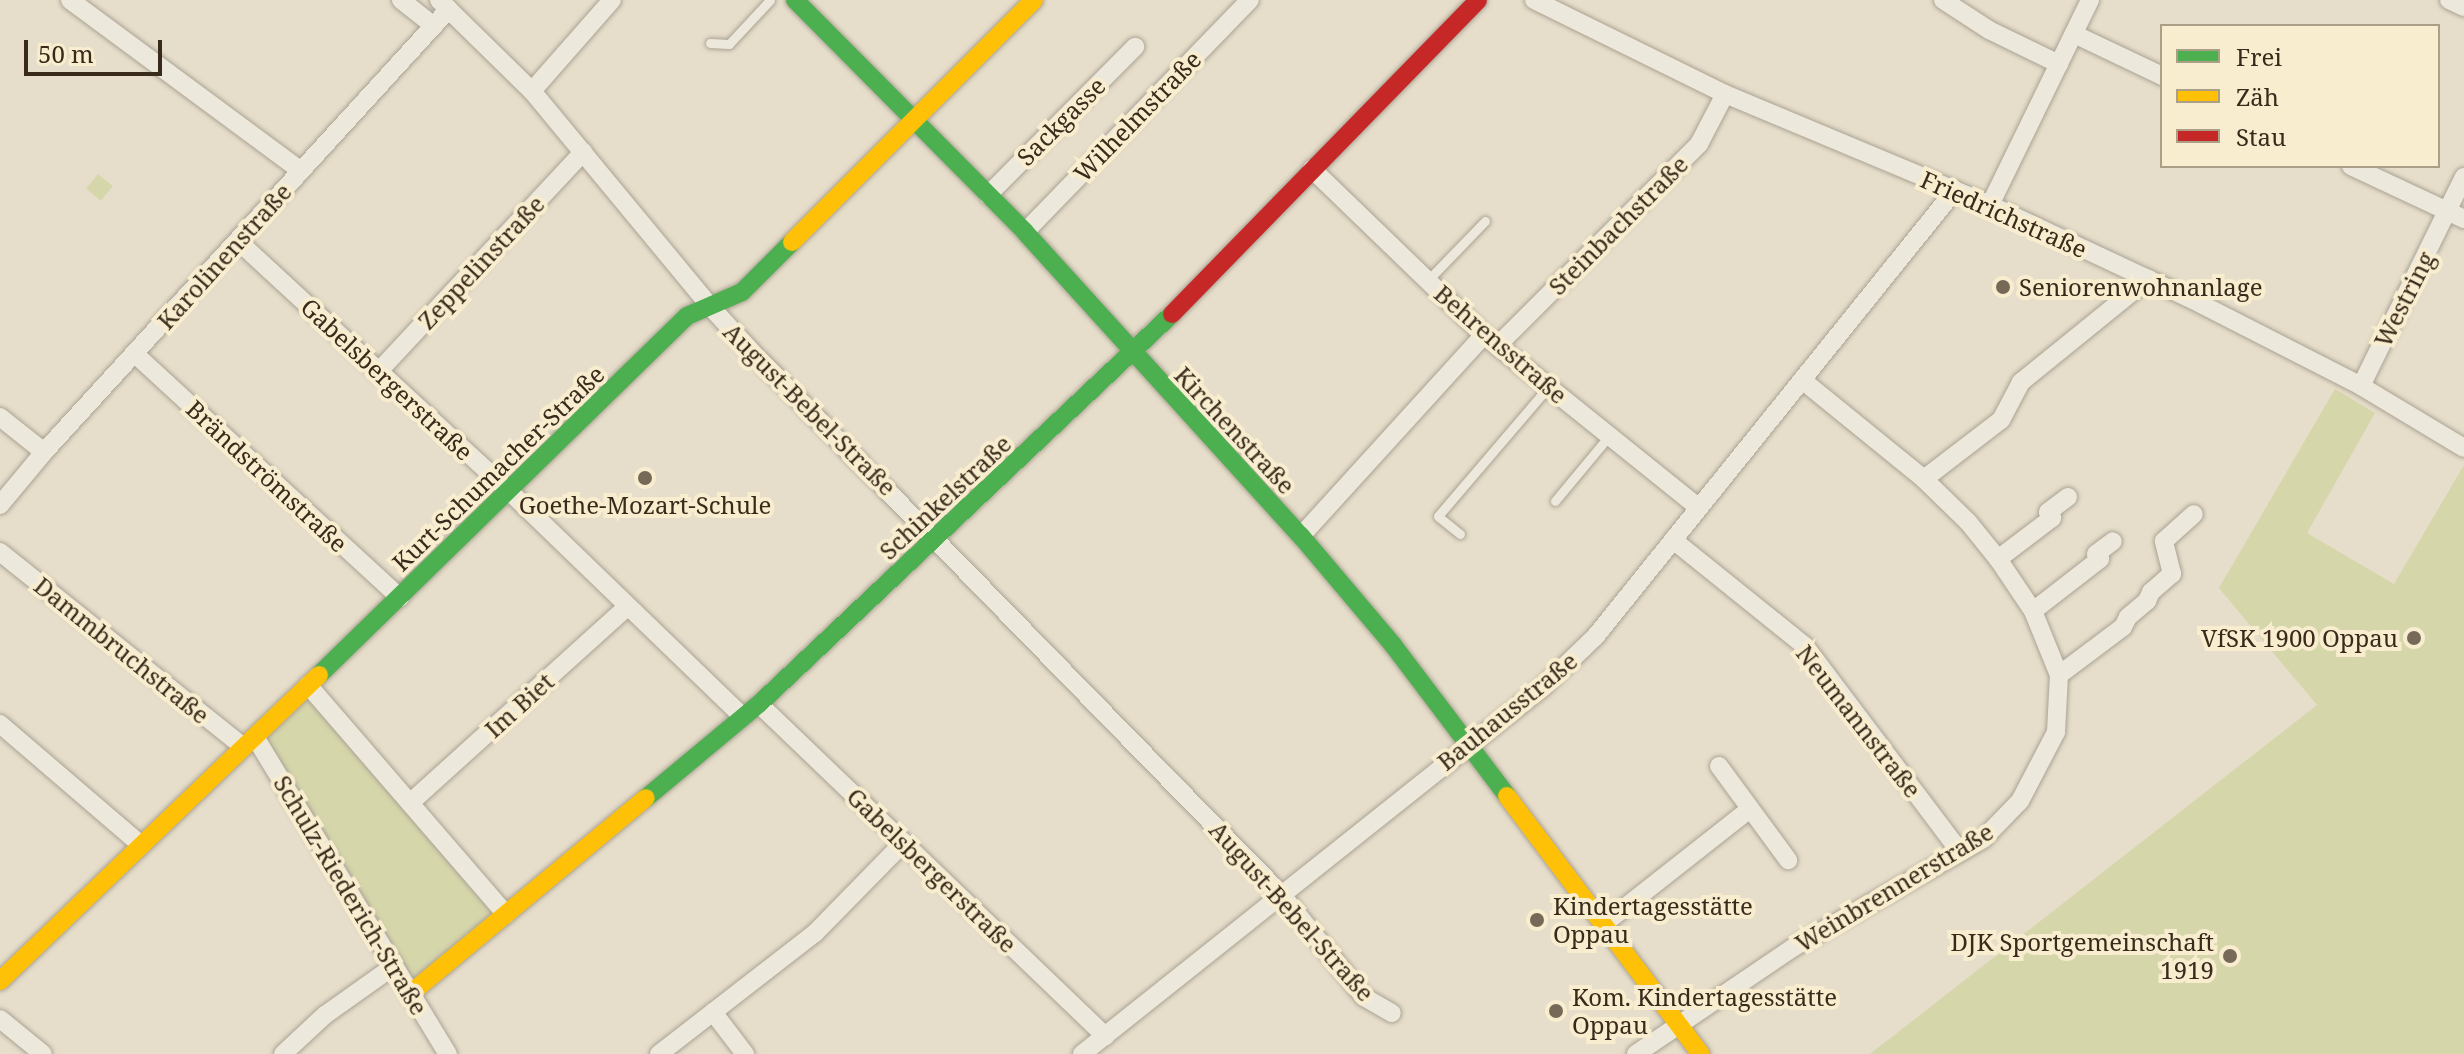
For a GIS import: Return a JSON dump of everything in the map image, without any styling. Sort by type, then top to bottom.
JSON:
[{"type":"street","points":[[401,0],[434,26]]},
{"type":"street","points":[[532,91],[612,0]]},
{"type":"street","name":"Kirchenstraße","points":[[795,0],[1025,232],[1301,536],[1469,743],[1701,1054]]},
{"type":"street","name":"Kurt-Schumacher-Straße","points":[[0,981],[400,598],[687,316],[742,292],[1034,0]]},
{"type":"street","name":"Wilhelmstraße","points":[[1025,232],[1250,0]]},
{"type":"street","name":"Schinkelstraße","points":[[411,993],[759,704],[1133,354],[1478,0]]},
{"type":"street","name":"Friedrichstraße","points":[[1534,0],[1725,94],[1990,205],[2148,279],[2361,386],[2464,448]]},
{"type":"street","points":[[1943,0],[1999,35],[2059,64]]},
{"type":"street","points":[[1990,205],[2090,0]]},
{"type":"street","points":[[2449,0],[2464,7]]},
{"type":"street","points":[[82,4],[120,27],[301,171]]},
{"type":"street","name":"Karolinenstraße","points":[[0,505],[44,452],[434,26],[444,5]]},
{"type":"street","name":"August-Bebel-Straße","points":[[444,5],[532,91],[709,305],[1281,894],[1364,997],[1392,1013]]},
{"type":"street","points":[[2074,34],[2160,75]]},
{"type":"street","name":"Sackgasse","points":[[988,195],[1135,47]]},
{"type":"street","name":"Steinbachstraße","points":[[1301,536],[1491,340],[1699,144],[1725,94]]},
{"type":"street","name":"Zeppelinstraße","points":[[378,372],[583,152]]},
{"type":"street","points":[[2355,168],[2456,215]]},
{"type":"street","name":"Behrensstraße","points":[[1312,169],[1491,340],[1699,508]]},
{"type":"street","name":"Westring","points":[[2361,386],[2456,215],[2464,177]]},
{"type":"street","name":"Bauhausstraße","points":[[1082,1054],[1543,687],[1595,637],[1955,190]]},
{"type":"street","name":"Gabelsbergerstraße","points":[[238,241],[509,491],[743,717]]},
{"type":"street","points":[[1924,479],[2001,420],[2021,382],[2148,279]]},
{"type":"street","name":"Brändströmstraße","points":[[135,354],[400,598]]},
{"type":"street","name":"Weinbrennerstraße","points":[[1636,1054],[1794,947],[1960,852],[2003,821],[2033,782],[2056,732],[2059,675],[2033,611],[1998,559],[1968,522],[1924,479],[1802,380]]},
{"type":"street","points":[[0,417],[44,452]]},
{"type":"street","points":[[1998,559],[2052,518],[2048,512],[2068,497]]},
{"type":"street","points":[[2059,675],[2123,627],[2151,592],[2172,574],[2164,541],[2194,514]]},
{"type":"street","name":"Neumannstraße","points":[[1673,540],[1805,646],[1960,852]]},
{"type":"street","points":[[2033,611],[2100,559],[2096,554],[2113,541]]},
{"type":"street","name":"Dammbruchstraße","points":[[0,552],[249,742]]},
{"type":"street","name":"Im Biet","points":[[410,803],[627,607]]},
{"type":"street","points":[[308,685],[506,914]]},
{"type":"street","name":"Gabelsbergerstraße","points":[[759,704],[1105,1036]]},
{"type":"street","points":[[0,724],[141,845]]},
{"type":"street","name":"Schulz-Riederich-Straße","points":[[249,742],[448,1054]]},
{"type":"street","points":[[1719,766],[1788,860]]},
{"type":"street","points":[[1605,923],[1750,809]]},
{"type":"street","points":[[659,1054],[815,933],[904,842]]},
{"type":"street","points":[[283,1054],[325,1015],[394,966]]},
{"type":"street","points":[[713,1012],[745,1054]]},
{"type":"street","points":[[0,1019],[43,1054]]},
{"type":"lane","points":[[710,43],[729,44],[770,0]]},
{"type":"lane","points":[[1428,280],[1485,221]]},
{"type":"lane","points":[[1460,534],[1438,516],[1548,387]]},
{"type":"lane","points":[[1555,501],[1609,436]]},
{"type":"green space","points":[[98,174],[113,186],[101,201],[86,189]]},
{"type":"green space","name":"DJK Sportgemeinschaft 1919","points":[[2335,389],[2375,413],[2307,533],[2394,584],[2464,465],[2464,1054],[1870,1054],[2317,705],[2219,588]]},
{"type":"green space","points":[[308,694],[498,912],[412,983],[264,738]]},
{"type":"traffic: fast","points":[[795,0],[1025,232],[1301,536],[1393,645],[1507,796]]},
{"type":"traffic: fast","points":[[319,675],[687,316],[742,292],[792,242]]},
{"type":"traffic: fast","points":[[646,798],[759,704],[1172,314]]},
{"type":"traffic: slow","points":[[792,242],[1034,0]]},
{"type":"traffic: slow","points":[[0,981],[319,675]]},
{"type":"traffic: slow","points":[[1507,796],[1701,1054]]},
{"type":"traffic: slow","points":[[411,993],[646,798]]},
{"type":"traffic: jam","points":[[1172,314],[1478,0]]},
{"type":"place","name":"Seniorenwohnanlage","points":[[2003,287]]},
{"type":"place","name":"Goethe-Mozart-Schule","points":[[645,478]]},
{"type":"place","name":"VfSK 1900 Oppau","points":[[2414,638]]},
{"type":"place","name":"Kindertagesstätte Oppau","points":[[1537,920]]},
{"type":"place","name":"DJK Sportgemeinschaft 1919","points":[[2230,956]]},
{"type":"place","name":"Kom. Kindertagesstätte Oppau","points":[[1556,1011]]}]
